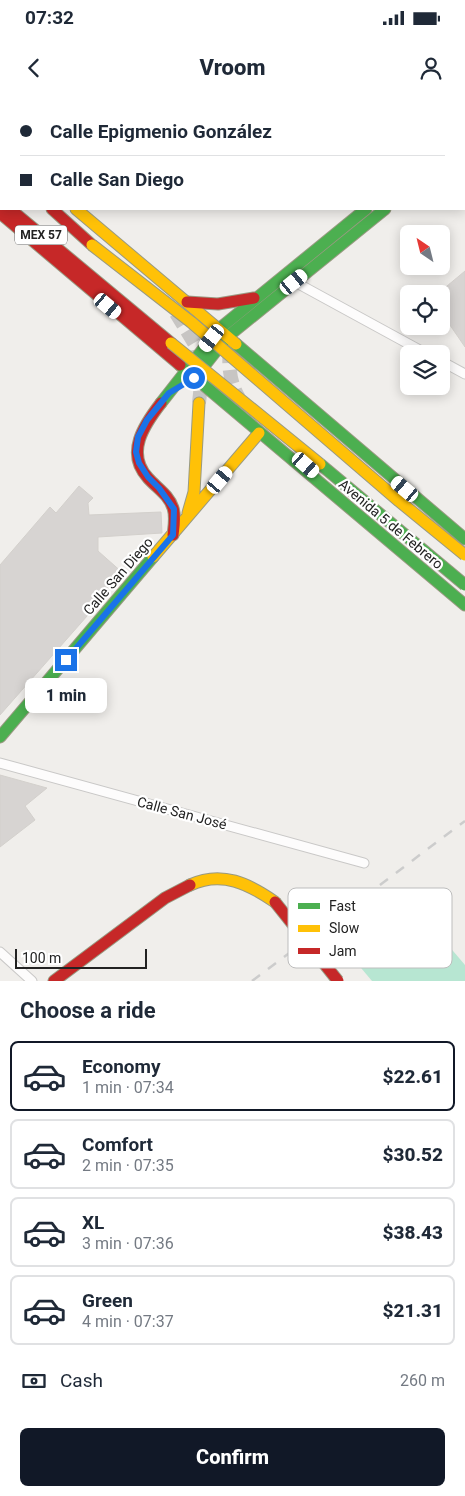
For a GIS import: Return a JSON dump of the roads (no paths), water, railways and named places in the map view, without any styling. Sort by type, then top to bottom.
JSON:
[{"type":"main road","name":"Avenida 5 de Febrero","points":[[11,210],[465,585]]},
{"type":"main road","name":"Avenida 5 de Febrero","points":[[53,210],[92,245],[191,322],[376,482],[465,555]]},
{"type":"main road","points":[[66,210],[143,274]]},
{"type":"main road","points":[[77,210],[465,540]]},
{"type":"main road","points":[[173,535],[174,509],[159,488],[148,477],[139,463],[136,452],[138,437],[147,420],[169,393],[190,375],[223,333],[365,210]]},
{"type":"main road","points":[[187,302],[218,304],[259,301],[375,210]]},
{"type":"main road","points":[[236,322],[294,282],[384,210]]},
{"type":"main road","name":"Avenida 5 de Febrero","points":[[0,213],[465,606]]},
{"type":"main road","points":[[187,518],[194,492],[199,403]]},
{"type":"main road","points":[[249,416],[378,531]]},
{"type":"main road","name":"Calle San Diego","points":[[0,737],[259,433]]},
{"type":"main road","points":[[54,981],[164,898],[183,886],[202,878],[222,878],[243,882],[275,902],[288,918]]},
{"type":"main road","points":[[328,968],[338,981]]},
{"type":"street","points":[[294,282],[410,345]]},
{"type":"street","points":[[450,366],[465,374]]},
{"type":"street","name":"Calle San José","points":[[0,762],[364,863]]},
{"type":"street","points":[[0,952],[32,981]]},
{"type":"tunnel","points":[[176,313],[196,346],[202,375],[199,403]]},
{"type":"tunnel","points":[[230,349],[230,374],[239,398]]},
{"type":"railway","points":[[376,888],[465,821]]},
{"type":"railway","points":[[252,981],[288,954]]}]
